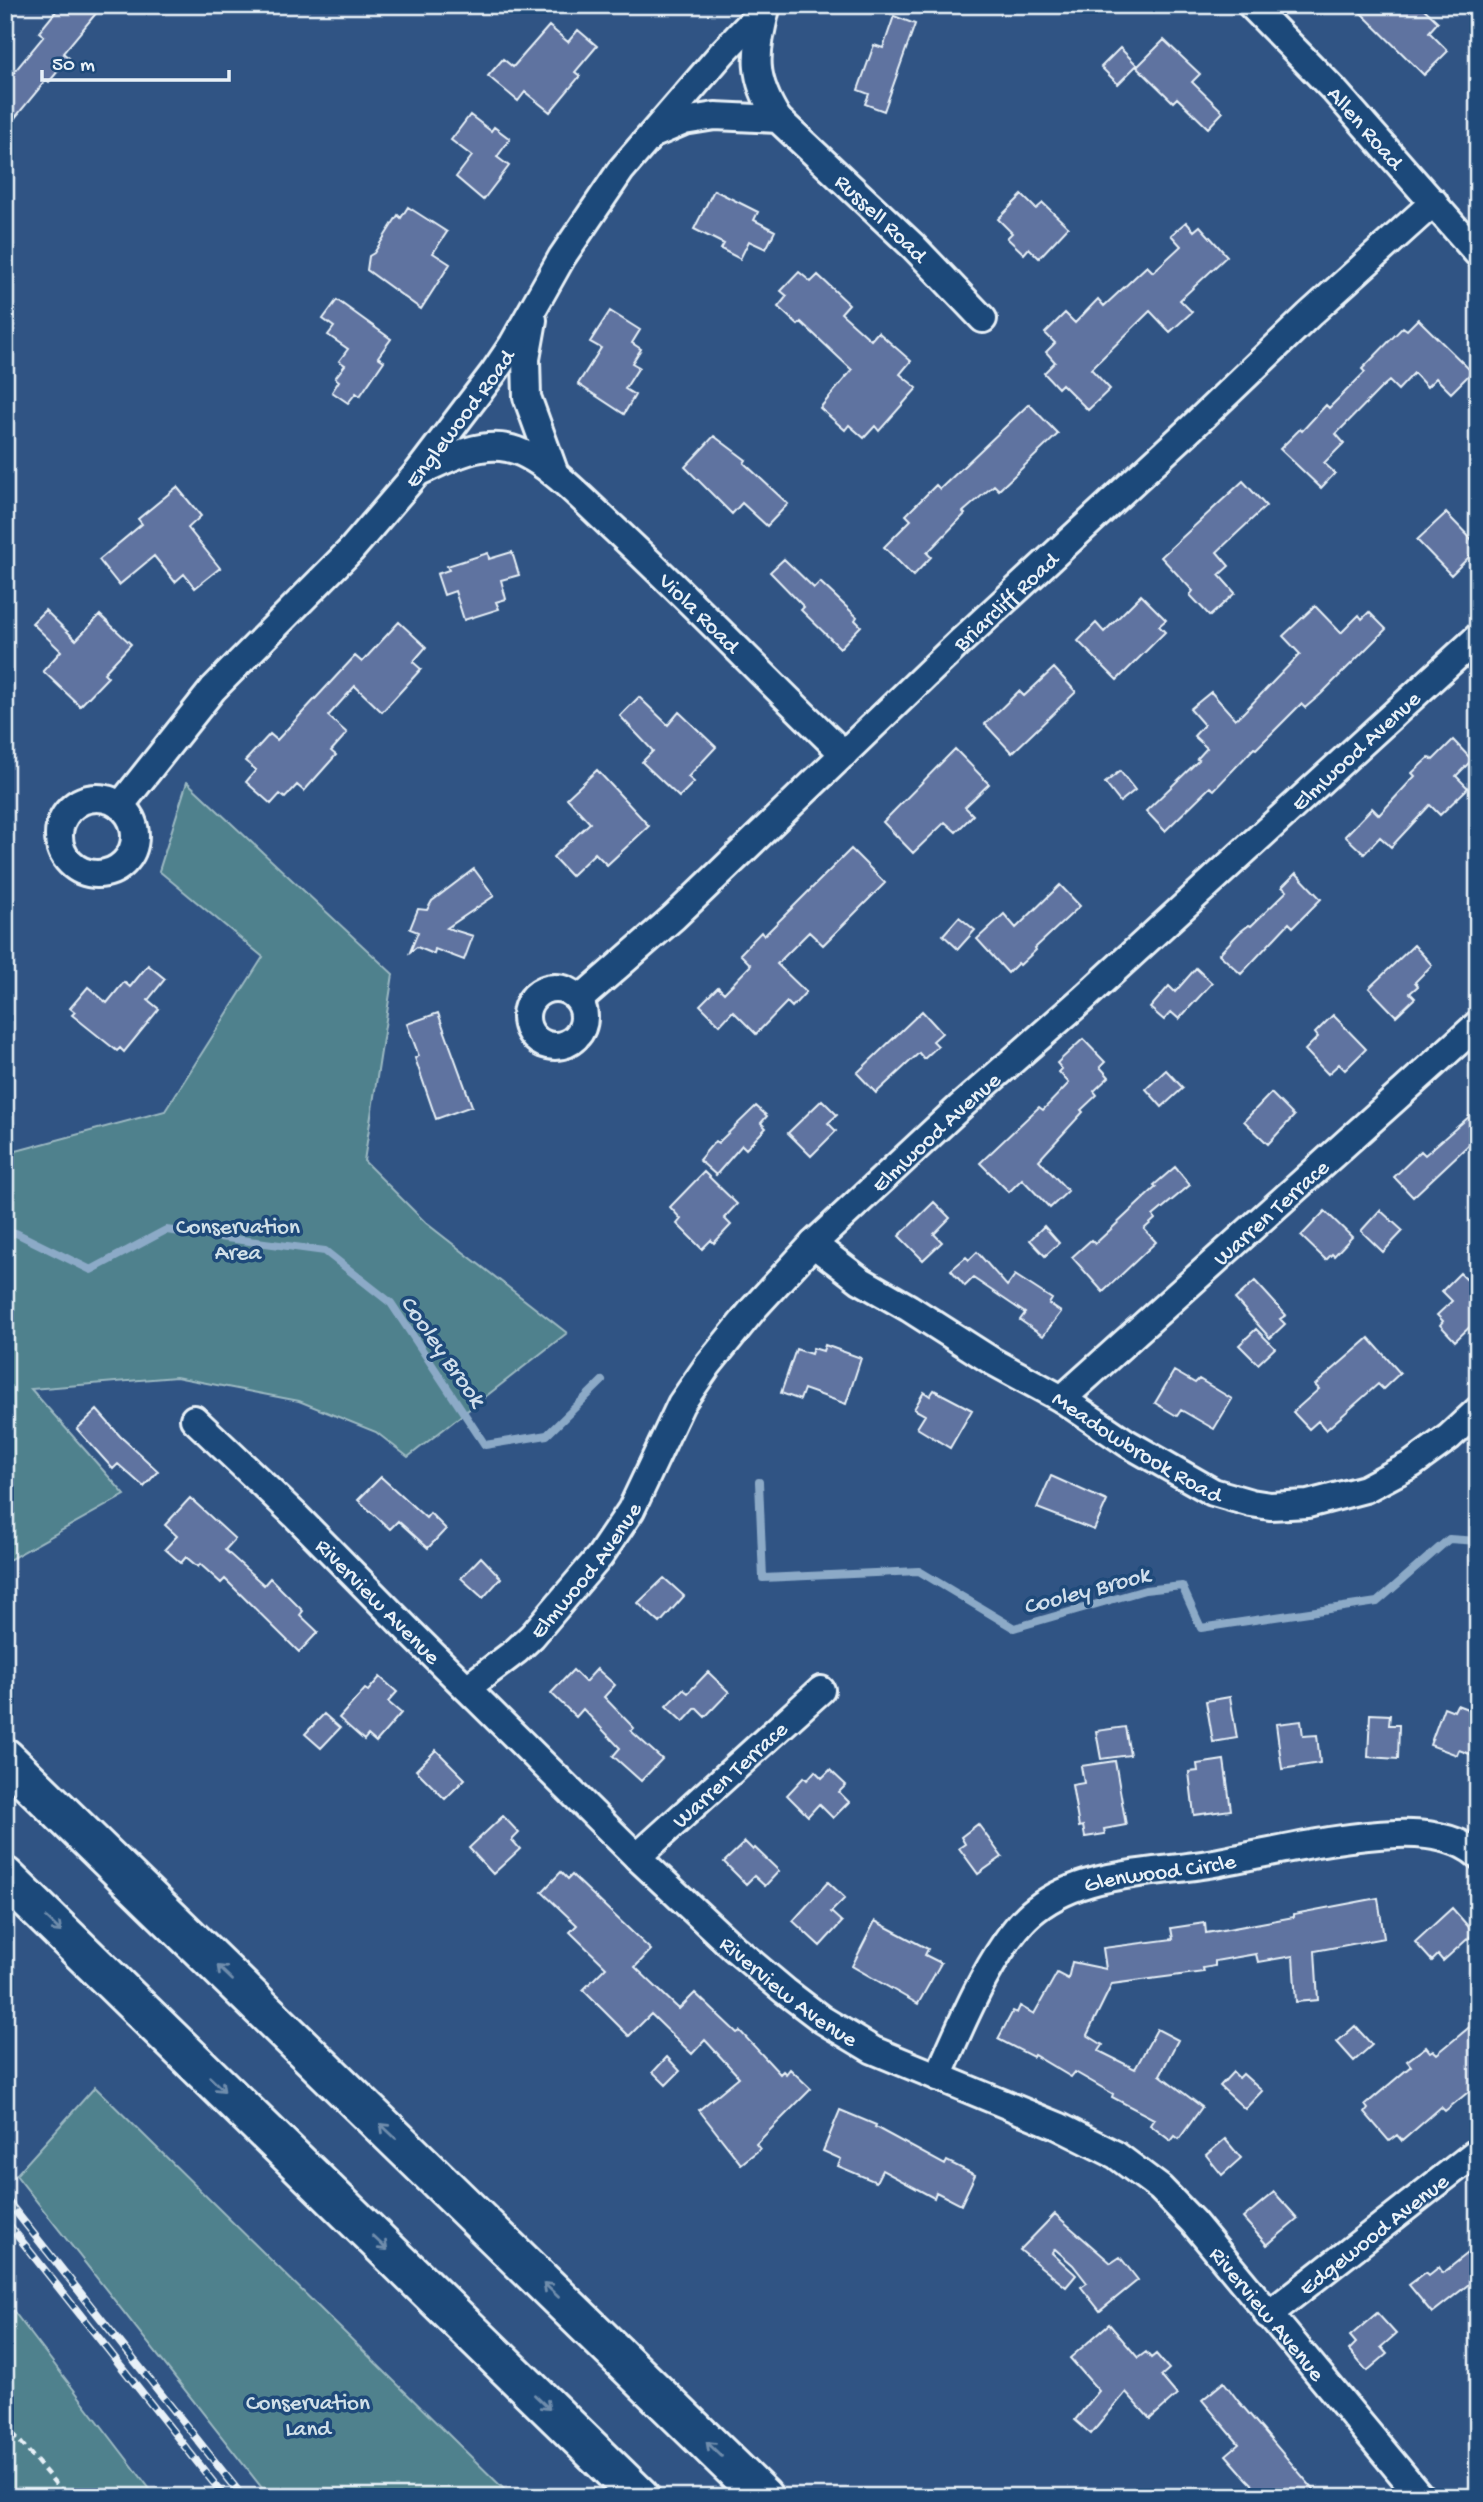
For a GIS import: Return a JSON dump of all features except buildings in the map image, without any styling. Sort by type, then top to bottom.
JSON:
[{"type":"highway","points":[[5,1758],[763,2497]]},
{"type":"highway","points":[[5,1877],[640,2497]]},
{"type":"street","name":"Allen Road","points":[[1251,5],[1333,89],[1478,254]]},
{"type":"street","name":"Russell Road","points":[[767,6],[757,52],[758,78],[766,100],[778,119],[913,246],[983,319]]},
{"type":"street","name":"Englewood Road","points":[[120,806],[213,690],[351,550],[418,472],[494,372],[562,257],[601,199],[650,136],[767,6]]},
{"type":"street","points":[[650,136],[684,121],[715,116],[778,119]]},
{"type":"street","name":"Briarcliff Road","points":[[579,1000],[674,917],[1309,315],[1434,202]]},
{"type":"street","name":"Viola Road","points":[[537,302],[526,359],[527,397],[555,474]]},
{"type":"street","name":"Viola Road","points":[[418,472],[468,451],[495,447],[524,454],[555,474],[655,567],[844,754]]},
{"type":"street","name":"Elmwood Avenue","points":[[467,1688],[532,1636],[600,1556],[631,1510],[670,1424],[688,1395],[754,1308],[813,1244],[1478,637]]},
{"type":"street","name":"Warren Terrace","points":[[1062,1399],[1478,1024]]},
{"type":"street","name":"Meadowbrook Road","points":[[813,1244],[860,1280],[992,1362],[1062,1399],[1127,1443],[1204,1487],[1251,1503],[1270,1506],[1308,1504],[1365,1489],[1412,1464],[1449,1437],[1478,1410]]},
{"type":"street","name":"Riverview Avenue","points":[[194,1419],[295,1515],[637,1857],[734,1948],[823,2020],[873,2050],[1058,2126],[1131,2165],[1160,2188],[1193,2222],[1421,2497]]},
{"type":"street","name":"Warren Terrace","points":[[637,1857],[821,1690]]},
{"type":"street","name":"Glenwood Circle","points":[[938,2077],[960,2027],[1009,1938],[1024,1919],[1043,1903],[1081,1885],[1146,1871],[1211,1863],[1297,1846],[1399,1834],[1427,1835],[1453,1841],[1478,1855]]},
{"type":"street","name":"Edgewood Avenue","points":[[1268,2315],[1478,2151]]},
{"type":"path","points":[[5,2424],[67,2497]]},
{"type":"green space","name":"Conservation Area","points":[[187,782],[393,974],[364,1161],[426,1223],[567,1333],[408,1457],[376,1432],[299,1401],[176,1377],[31,1389],[125,1495],[5,1562],[5,1154],[165,1111],[263,957],[159,871]]},
{"type":"green space","name":"Conservation Land","points":[[95,2087],[512,2497],[269,2497],[16,2175]]},
{"type":"green space","points":[[5,2300],[156,2497],[5,2497]]},
{"type":"waterway","name":"Cooley Brook","points":[[5,1235],[16,1233],[91,1270],[166,1230],[325,1251],[391,1303],[485,1445],[547,1435],[602,1381]]},
{"type":"waterway","name":"Cooley Brook","points":[[759,1482],[763,1578],[919,1571],[1014,1628],[1145,1590],[1182,1586],[1201,1628],[1377,1602],[1449,1539],[1478,1541]]},
{"type":"railway","points":[[5,2198],[243,2497]]},
{"type":"railway","points":[[5,2220],[225,2497]]}]
